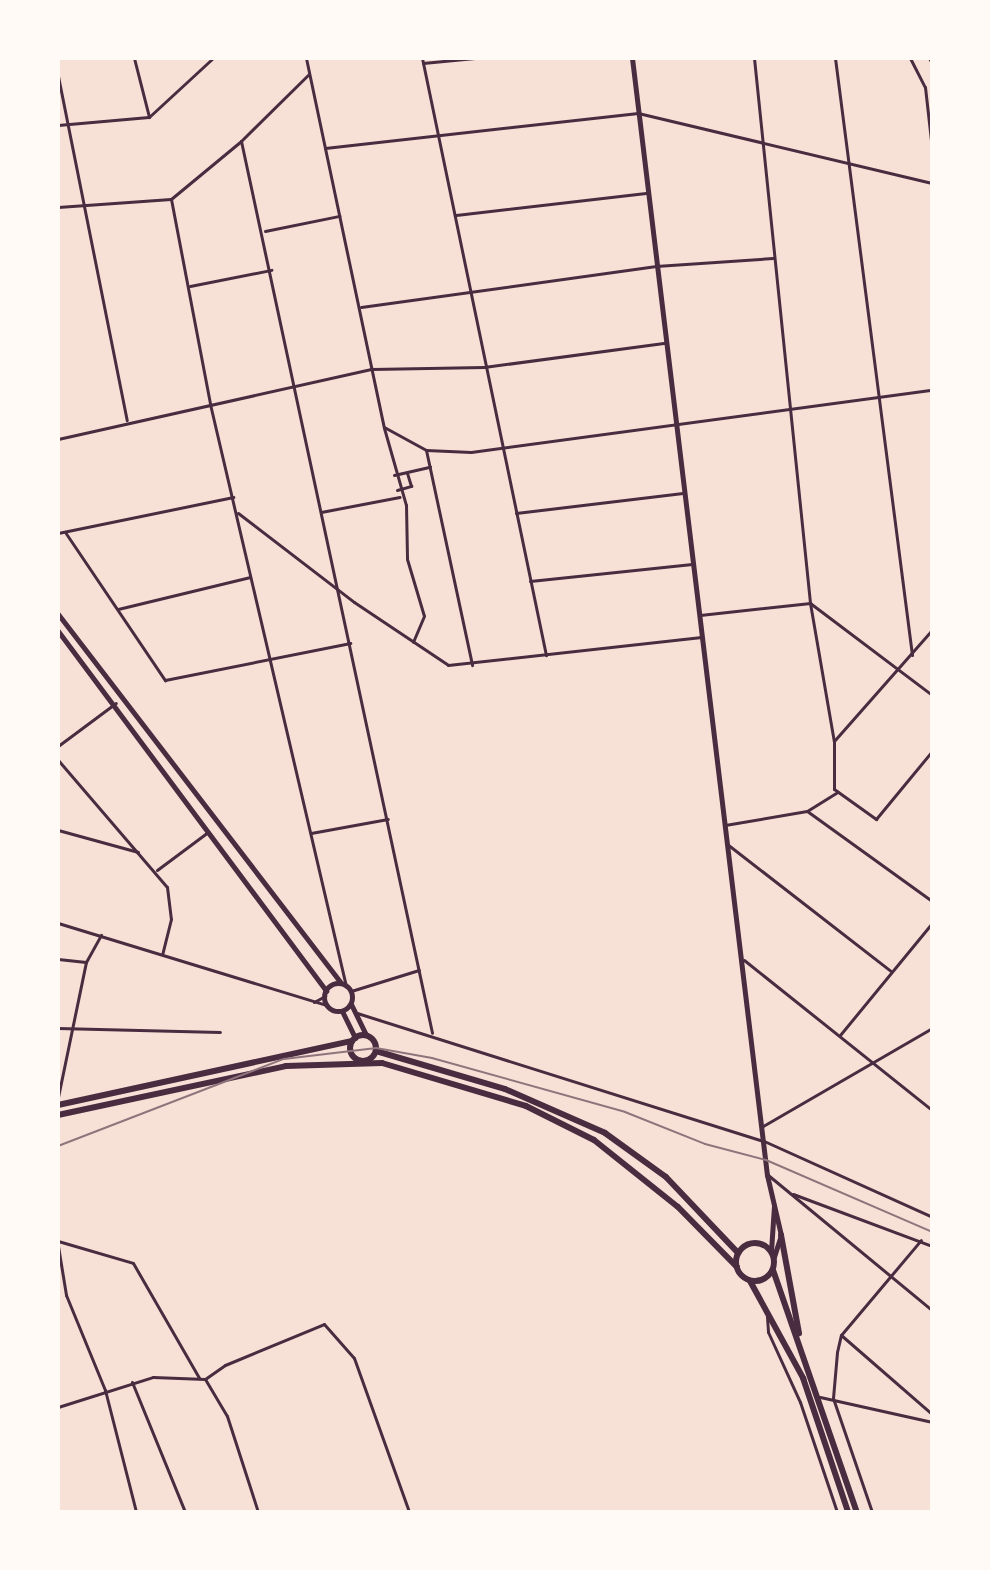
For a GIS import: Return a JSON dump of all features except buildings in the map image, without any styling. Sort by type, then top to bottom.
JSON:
[{"type":"highway","points":[[58,1105],[366,1035],[376,1051],[505,1089],[605,1133],[666,1177],[738,1253],[737,1267]]},
{"type":"highway","points":[[354,1039],[350,1052],[361,1061]]},
{"type":"highway","points":[[361,1061],[376,1051]]},
{"type":"highway","points":[[58,1115],[286,1066],[361,1061],[454,1082],[526,1106],[582,1134],[678,1207],[750,1281],[803,1378],[848,1512]]},
{"type":"highway","points":[[781,1235],[800,1341]]},
{"type":"highway","points":[[738,1253],[754,1243],[773,1254],[773,1270],[820,1397],[857,1512]]},
{"type":"highway","points":[[750,1281],[764,1279],[773,1270]]},
{"type":"main road","points":[[632,58],[674,422],[744,960],[767,1175],[781,1235],[773,1254]]},
{"type":"main road","points":[[58,614],[346,987],[350,1004],[366,1035]]},
{"type":"main road","points":[[58,631],[116,703],[209,831],[325,994],[327,1005],[342,1011],[354,1039]]},
{"type":"main road","points":[[325,994],[346,987]]},
{"type":"main road","points":[[342,1011],[350,1004]]},
{"type":"main road","points":[[773,1254],[774,1205]]},
{"type":"street","points":[[134,58],[149,117]]},
{"type":"street","points":[[58,125],[149,117],[213,58]]},
{"type":"street","points":[[306,58],[361,307],[397,490],[408,523],[407,559],[424,616],[413,642]]},
{"type":"street","points":[[475,58],[422,61],[546,655]]},
{"type":"street","points":[[754,58],[810,603],[834,742],[834,789],[876,819],[932,751]]},
{"type":"street","points":[[835,58],[853,165],[912,655]]},
{"type":"street","points":[[910,58],[925,87],[932,149]]},
{"type":"street","points":[[929,58],[932,63]]},
{"type":"street","points":[[58,207],[171,199],[241,141],[309,74]]},
{"type":"street","points":[[58,76],[127,420]]},
{"type":"street","points":[[325,148],[440,138],[638,113],[932,183]]},
{"type":"street","points":[[241,141],[264,231],[432,1033]]},
{"type":"street","points":[[456,215],[646,193]]},
{"type":"street","points":[[171,199],[190,286],[210,404],[238,513],[250,577],[273,657],[346,987],[419,970]]},
{"type":"street","points":[[264,231],[339,216]]},
{"type":"street","points":[[361,307],[656,266],[773,258]]},
{"type":"street","points":[[190,286],[271,270]]},
{"type":"street","points":[[58,439],[127,420],[372,369],[484,367],[665,343]]},
{"type":"street","points":[[384,427],[426,450],[502,448],[674,422],[932,390]]},
{"type":"street","points":[[426,450],[431,490],[472,665]]},
{"type":"street","points":[[394,475],[430,466]]},
{"type":"street","points":[[397,490],[411,486],[407,472]]},
{"type":"street","points":[[516,513],[683,493]]},
{"type":"street","points":[[58,533],[233,497]]},
{"type":"street","points":[[321,512],[400,497]]},
{"type":"street","points":[[238,513],[337,588],[448,665],[472,665],[701,637]]},
{"type":"street","points":[[65,532],[165,680],[350,643]]},
{"type":"street","points":[[530,581],[692,564]]},
{"type":"street","points":[[118,609],[250,577]]},
{"type":"street","points":[[699,615],[810,603],[932,695]]},
{"type":"street","points":[[834,742],[932,630]]},
{"type":"street","points":[[58,746],[116,703]]},
{"type":"street","points":[[58,760],[157,870],[172,902],[162,954]]},
{"type":"street","points":[[725,825],[807,811],[838,792]]},
{"type":"street","points":[[807,811],[932,901]]},
{"type":"street","points":[[311,833],[388,819]]},
{"type":"street","points":[[58,830],[138,852]]},
{"type":"street","points":[[157,870],[209,831]]},
{"type":"street","points":[[727,844],[891,971]]},
{"type":"street","points":[[58,923],[327,1005]]},
{"type":"street","points":[[840,1035],[932,923]]},
{"type":"street","points":[[58,1097],[86,962],[101,935]]},
{"type":"street","points":[[58,959],[86,962]]},
{"type":"street","points":[[744,960],[932,1110]]},
{"type":"street","points":[[314,1002],[325,994]]},
{"type":"street","points":[[357,1013],[432,1033],[764,1141],[932,1217]]},
{"type":"street","points":[[58,1028],[220,1032]]},
{"type":"street","points":[[763,1126],[932,1028]]},
{"type":"street","points":[[767,1175],[932,1310]]},
{"type":"street","points":[[789,1193],[932,1246]]},
{"type":"street","points":[[872,1512],[833,1398],[841,1335],[921,1240]]},
{"type":"street","points":[[136,1512],[105,1390],[66,1295],[58,1243],[133,1263],[199,1378]]},
{"type":"street","points":[[767,1311],[768,1332],[800,1402],[837,1512]]},
{"type":"street","points":[[58,1407],[153,1377],[205,1379],[225,1365],[324,1324],[354,1358],[409,1512]]},
{"type":"street","points":[[841,1335],[932,1414]]},
{"type":"street","points":[[205,1379],[227,1416],[258,1512]]},
{"type":"street","points":[[132,1382],[185,1512]]},
{"type":"street","points":[[820,1397],[930,1422],[932,1431]]},
{"type":"street","points":[[800,1402],[812,1405]]},
{"type":"railway","points":[[58,1146],[284,1059],[376,1048],[432,1058],[625,1112],[705,1144],[766,1160],[932,1232]]}]
